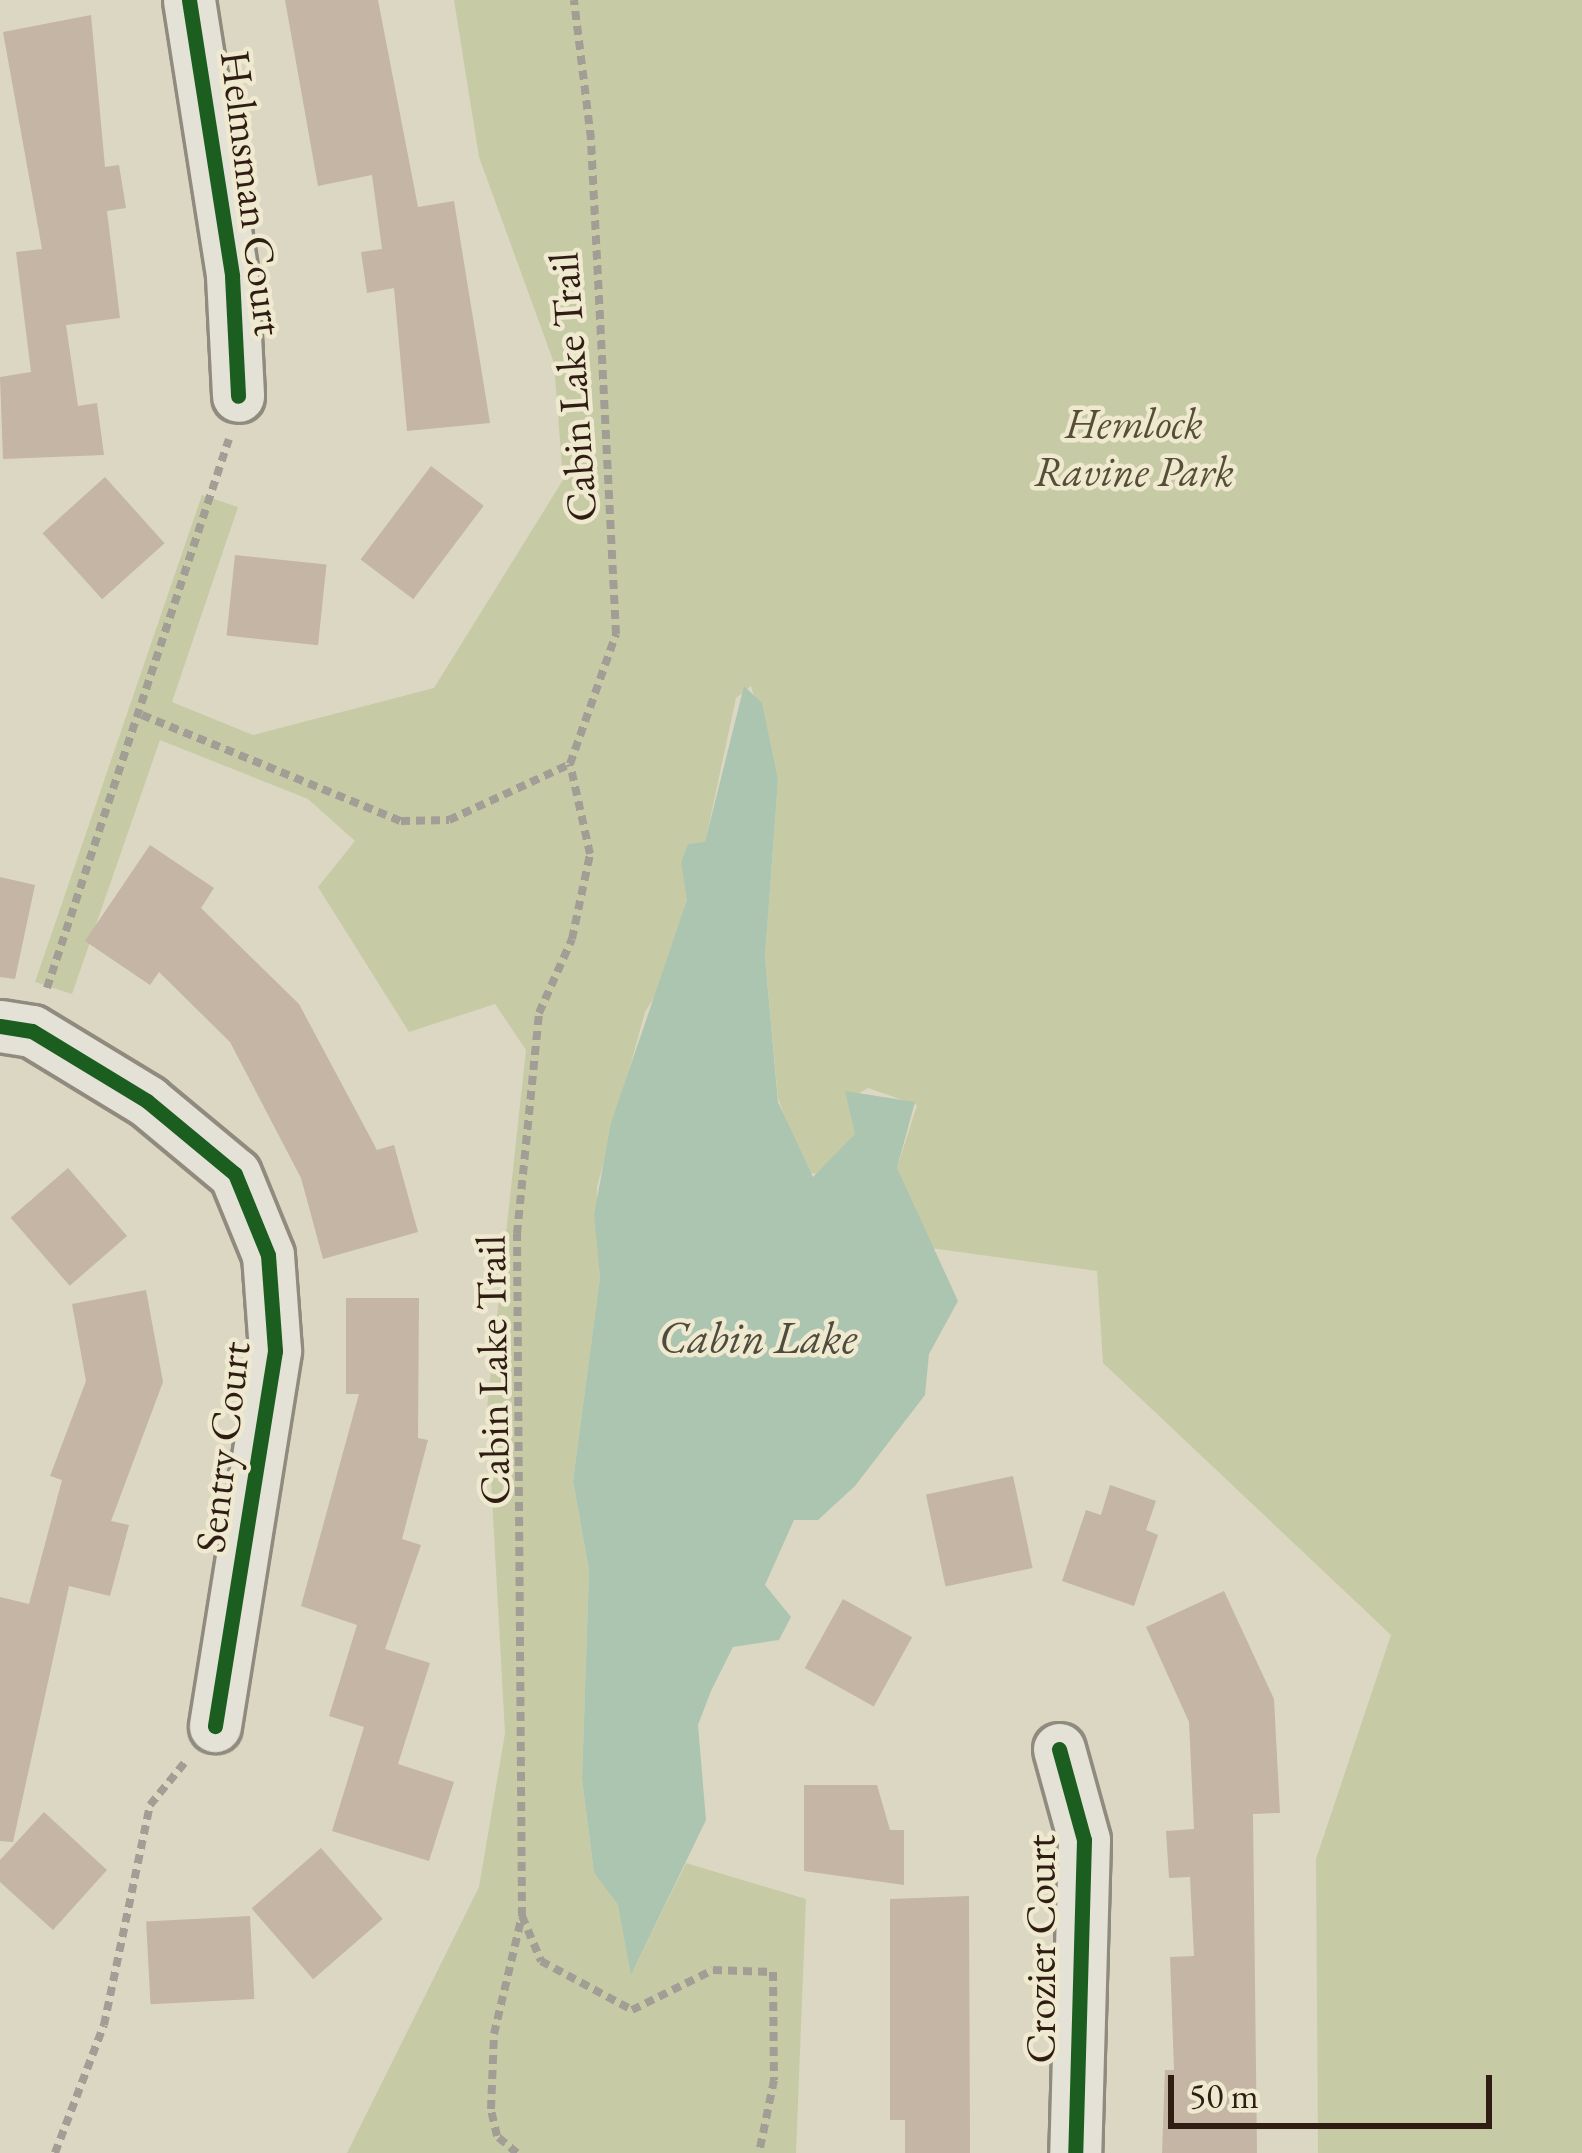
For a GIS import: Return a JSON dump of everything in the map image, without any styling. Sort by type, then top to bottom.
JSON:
[{"type":"street","name":"Helmsman Court","points":[[189,0],[232,276],[238,396]]},
{"type":"street","name":"Sentry Court","points":[[16,1029],[147,1101],[235,1174],[268,1255],[275,1351],[215,1726]]},
{"type":"street","name":"Crozier Court","points":[[1059,1749],[1084,1840],[1075,2153]]},
{"type":"path","points":[[16,1029],[142,715],[211,517],[238,396]]},
{"type":"path","points":[[142,715],[401,821],[449,820],[570,764]]},
{"type":"path","points":[[55,2153],[104,2025],[150,1805],[215,1726]]},
{"type":"path","points":[[522,1916],[541,1960],[632,2010],[712,1970],[773,1972],[774,2080],[759,2153]]},
{"type":"green space","name":"Hemlock Ravine Park","points":[[454,0],[1582,0],[1582,2153],[1318,2153],[1316,1859],[1391,1635],[1103,1363],[1097,1271],[930,1248],[897,1168],[917,1105],[868,1088],[856,1095],[855,1134],[821,1174],[805,1173],[778,1098],[765,957],[778,780],[751,686],[736,698],[705,843],[688,844],[681,862],[688,896],[667,977],[645,1012],[597,1187],[600,1277],[573,1481],[589,1570],[582,1779],[594,1873],[618,1905],[633,1971],[686,1863],[806,1899],[796,2153],[347,2153],[479,1887],[505,1733],[487,1408],[526,1050],[495,1004],[409,1032],[318,887],[355,841],[308,799],[160,740],[72,994],[35,982],[202,495],[238,507],[172,702],[253,735],[434,688],[563,480],[554,363],[479,157]]},
{"type":"water","name":"Cabin Lake","points":[[744,686],[762,703],[778,780],[765,957],[778,1102],[813,1177],[855,1134],[845,1091],[915,1102],[897,1168],[958,1301],[929,1354],[925,1395],[855,1486],[818,1520],[794,1520],[765,1585],[791,1617],[779,1640],[733,1647],[711,1691],[698,1725],[706,1820],[631,1975],[618,1905],[594,1873],[582,1779],[589,1570],[573,1481],[600,1277],[594,1215],[611,1123],[687,900],[681,862],[688,844],[705,842]]},
{"type":"building","points":[[285,0],[378,0],[418,207],[454,201],[490,423],[407,431],[394,288],[367,293],[361,252],[382,249],[372,175],[318,186]]},
{"type":"building","points":[[91,15],[105,167],[119,165],[126,208],[107,211],[120,318],[66,325],[78,406],[97,403],[104,455],[3,459],[0,377],[31,372],[16,252],[42,249],[3,32]]},
{"type":"building","points":[[431,466],[484,506],[413,599],[361,559]]},
{"type":"building","points":[[105,477],[165,543],[102,599],[43,533]]},
{"type":"building","points":[[235,555],[326,565],[318,645],[227,636]]},
{"type":"building","points":[[150,845],[214,888],[201,908],[299,1004],[377,1150],[394,1145],[418,1232],[323,1259],[301,1178],[230,1042],[159,972],[150,985],[85,941]]},
{"type":"building","points":[[0,877],[35,885],[15,979],[0,977]]},
{"type":"building","points":[[68,1168],[127,1236],[70,1286],[11,1218]]},
{"type":"building","points":[[146,1290],[163,1382],[111,1521],[129,1525],[110,1596],[69,1586],[13,1842],[0,1841],[0,1597],[29,1604],[62,1480],[50,1476],[86,1381],[72,1304]]},
{"type":"building","points":[[346,1298],[419,1298],[418,1438],[428,1440],[402,1539],[421,1545],[385,1649],[430,1663],[398,1764],[454,1782],[429,1861],[332,1831],[364,1727],[329,1716],[357,1625],[301,1606],[359,1394],[346,1394]]},
{"type":"building","points":[[1013,1476],[1033,1568],[945,1586],[926,1495]]},
{"type":"building","points":[[1110,1485],[1156,1501],[1146,1530],[1158,1535],[1134,1606],[1062,1581],[1086,1510],[1101,1515]]},
{"type":"building","points":[[1224,1591],[1274,1699],[1280,1813],[1253,1814],[1257,2153],[1162,2153],[1165,2070],[1174,2070],[1170,1957],[1194,1956],[1190,1877],[1169,1878],[1166,1831],[1194,1829],[1189,1722],[1146,1627]]},
{"type":"building","points":[[843,1599],[912,1637],[874,1706],[805,1668]]},
{"type":"building","points":[[804,1785],[877,1785],[890,1830],[904,1830],[904,1885],[804,1871]]},
{"type":"building","points":[[44,1812],[107,1870],[53,1930],[0,1882],[0,1860]]},
{"type":"building","points":[[321,1848],[383,1919],[313,1979],[252,1908]]},
{"type":"building","points":[[969,1896],[970,2153],[905,2153],[905,2120],[890,2120],[890,1899]]},
{"type":"building","points":[[250,1916],[254,1999],[150,2004],[146,1921]]},
{"type":"cycle path","points":[[189,0],[232,276],[238,396]]},
{"type":"cycle path","points":[[0,1026],[32,1031],[147,1101],[235,1174],[268,1255],[275,1351],[215,1726]]},
{"type":"cycle path","points":[[1059,1749],[1084,1840],[1075,2153]]}]
